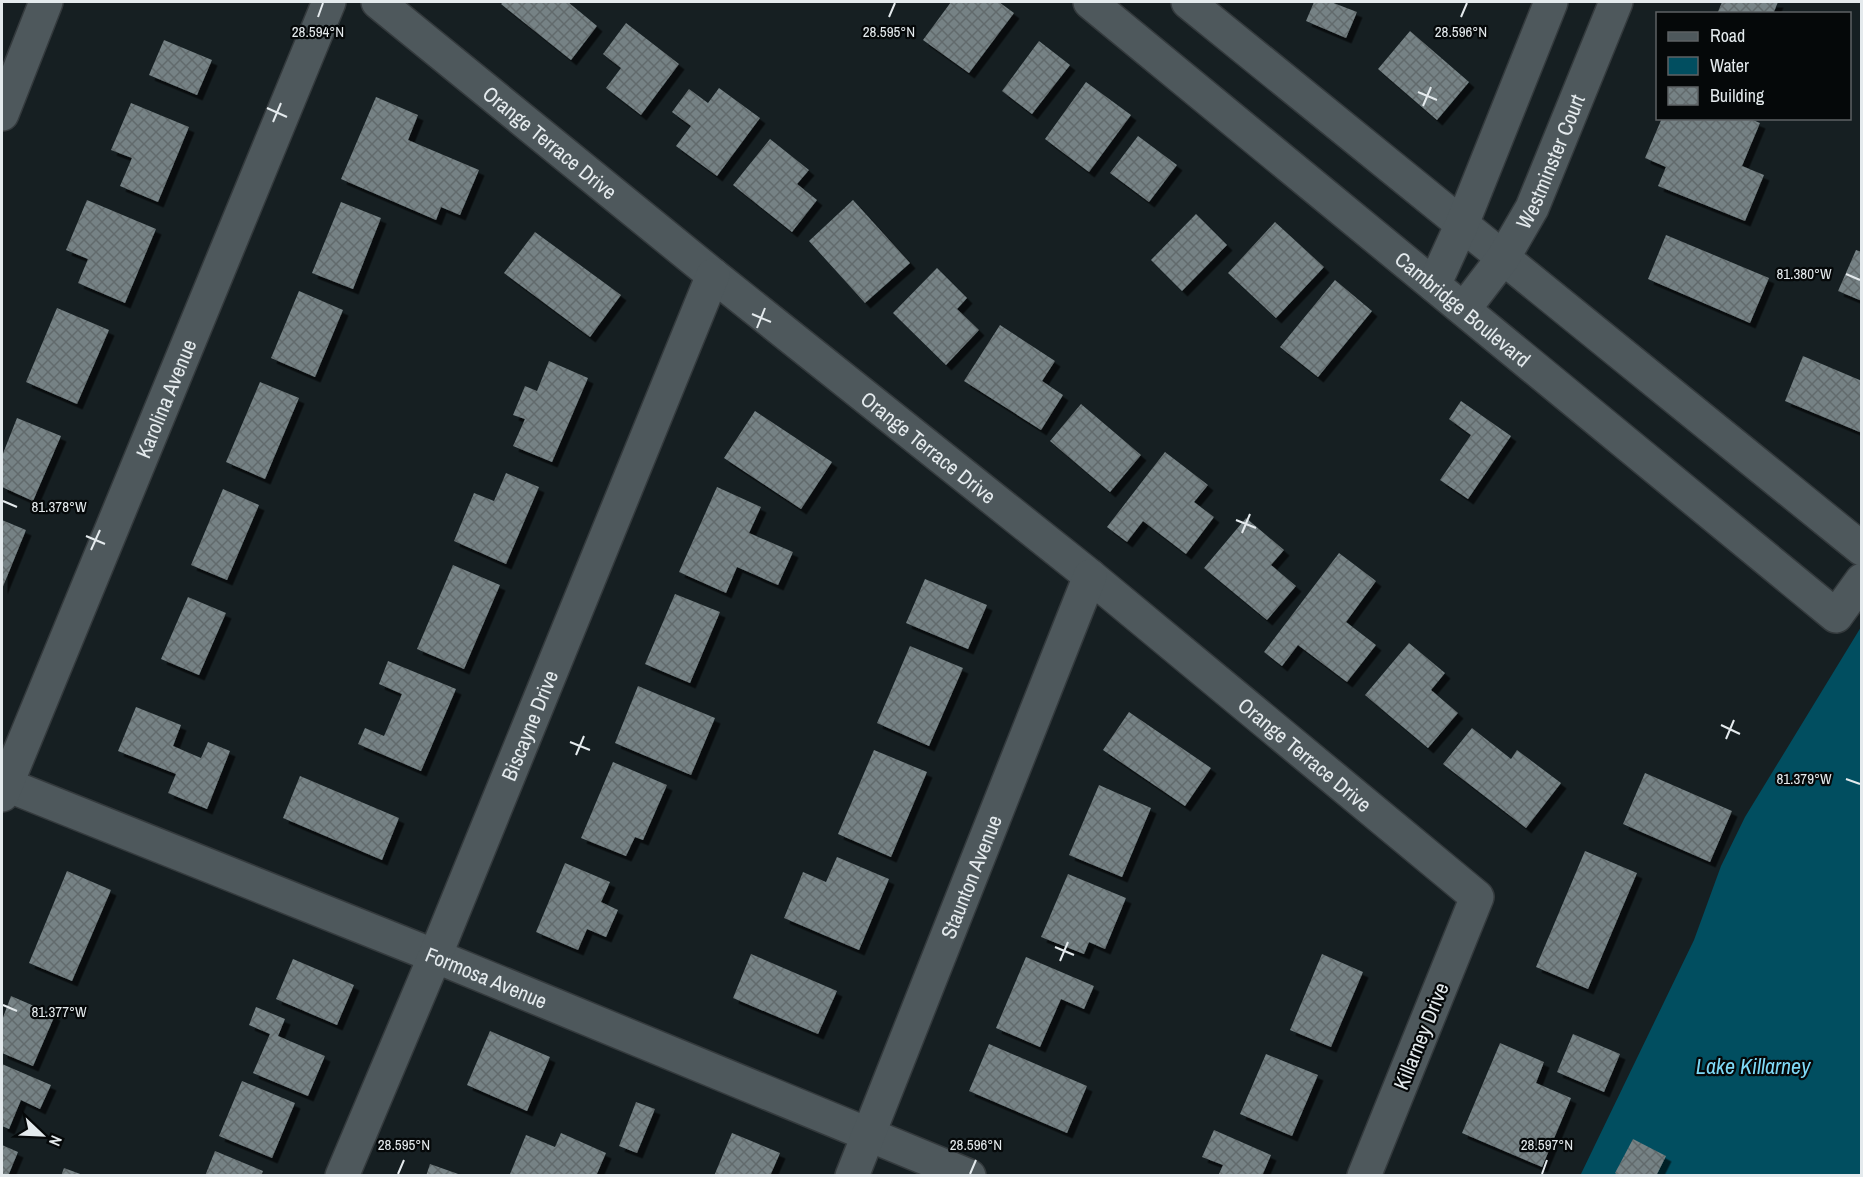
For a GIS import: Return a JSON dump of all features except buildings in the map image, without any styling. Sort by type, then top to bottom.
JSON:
[{"type":"street","points":[[2,114],[46,2]]},
{"type":"street","name":"Karolina Avenue","points":[[3,788],[329,2]]},
{"type":"street","name":"Orange Terrace Drive","points":[[378,2],[713,275],[1090,576],[1477,897]]},
{"type":"street","name":"Cambridge Boulevard","points":[[1090,2],[1836,616],[1862,579]]},
{"type":"street","points":[[1188,2],[1862,549]]},
{"type":"street","points":[[1434,285],[1462,224],[1551,2]]},
{"type":"street","name":"Westminster Court","points":[[1464,309],[1503,258],[1532,208],[1616,2]]},
{"type":"street","name":"Biscayne Drive","points":[[342,1176],[435,956],[713,275]]},
{"type":"street","name":"Staunton Avenue","points":[[852,1176],[1090,576]]},
{"type":"street","name":"Formosa Avenue","points":[[3,788],[435,956],[969,1176]]},
{"type":"street","name":"Killarney Drive","points":[[1364,1176],[1477,897]]},
{"type":"water","name":"Lake Killarney","points":[[1861,627],[1861,1175],[1580,1176],[1694,940],[1721,866],[1745,817]]}]
